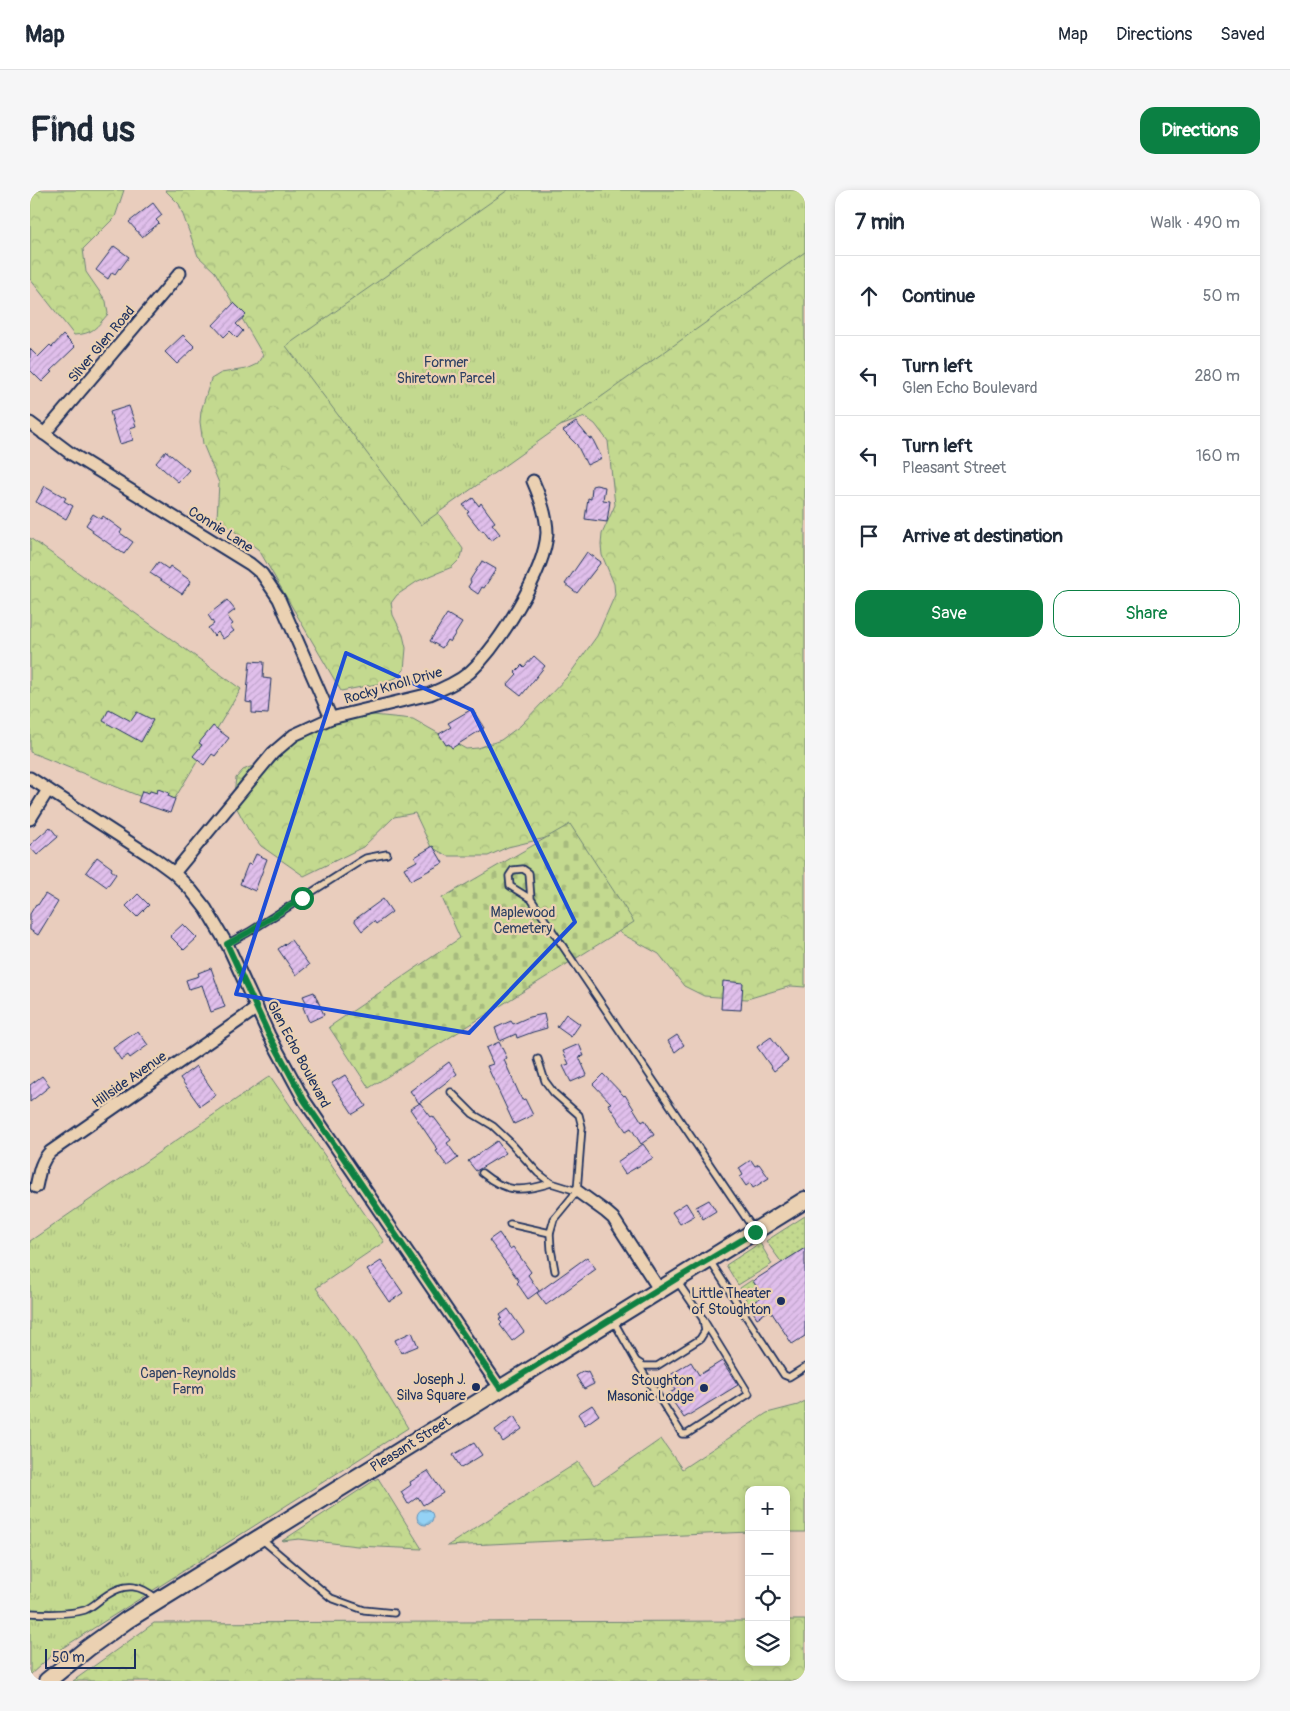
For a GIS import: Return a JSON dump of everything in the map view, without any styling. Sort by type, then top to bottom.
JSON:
[{"type":"main road","name":"Pleasant Street","points":[[47,1681],[126,1620],[805,1200]]},
{"type":"street","name":"Silver Glen Road","points":[[44,434],[180,273]]},
{"type":"street","name":"Connie Lane","points":[[30,423],[70,453],[250,564],[262,574],[279,599],[330,718]]},
{"type":"street","name":"Rocky Knoll Drive","points":[[174,873],[273,753],[294,735],[330,718],[430,694],[456,682],[481,661],[512,618],[543,553],[547,531],[545,516],[533,481]]},
{"type":"street","name":"Glen Echo Boulevard","points":[[30,778],[174,873],[206,909],[227,944],[283,1062],[313,1115],[500,1388]]},
{"type":"street","points":[[30,818],[48,790]]},
{"type":"street","name":"Hillside Avenue","points":[[36,1188],[41,1165],[50,1152],[257,1008]]},
{"type":"street","points":[[577,1191],[612,1218],[659,1289]]},
{"type":"lane","points":[[227,944],[366,858],[387,854]]},
{"type":"lane","points":[[531,899],[529,873],[523,869],[513,870],[508,876],[510,886],[531,899],[755,1232]]},
{"type":"lane","points":[[538,1059],[544,1081],[554,1093],[580,1115],[582,1127],[577,1191],[554,1220],[550,1233],[555,1271]]},
{"type":"lane","points":[[451,1092],[473,1114],[493,1126],[504,1136],[538,1173],[551,1183],[577,1191]]},
{"type":"lane","points":[[482,1173],[492,1182],[513,1190],[523,1190],[551,1183]]},
{"type":"lane","points":[[510,1224],[550,1233]]},
{"type":"lane","points":[[708,1259],[784,1375],[790,1377],[805,1367]]},
{"type":"lane","points":[[612,1319],[682,1434],[687,1434],[749,1394],[676,1279]]},
{"type":"lane","points":[[636,1361],[644,1366],[657,1366],[700,1339],[705,1330],[703,1319]]},
{"type":"lane","points":[[260,1538],[330,1598],[364,1610],[394,1613]]},
{"type":"lane","points":[[30,1613],[82,1611],[96,1605],[114,1591],[126,1587],[143,1588],[159,1600]]},
{"type":"highlighted area","points":[[346,653],[472,710],[575,922],[469,1033],[236,994]]},
{"type":"green space","points":[[30,190],[124,190],[115,217],[83,249],[86,272],[106,301],[108,314],[90,332],[74,335],[30,279]]},
{"type":"green space","points":[[165,190],[805,190],[805,987],[791,986],[747,999],[704,996],[684,986],[659,954],[622,934],[604,921],[550,837],[508,847],[488,856],[448,856],[431,847],[415,813],[394,817],[363,847],[304,876],[261,846],[248,829],[233,801],[236,778],[243,770],[255,765],[319,726],[353,713],[413,719],[466,749],[478,748],[501,740],[520,726],[569,675],[597,636],[615,595],[614,584],[602,555],[601,545],[602,534],[615,505],[608,441],[595,424],[585,417],[530,437],[436,510],[463,549],[461,558],[452,567],[418,581],[397,595],[391,603],[393,615],[403,635],[406,648],[404,670],[396,678],[341,691],[259,550],[217,518],[219,483],[203,444],[200,422],[201,411],[211,379],[221,373],[246,369],[257,364],[263,355],[215,272],[198,256],[179,204]]},
{"type":"green space","name":"Former Shiretown Parcel","points":[[508,190],[805,190],[805,252],[421,525],[286,346]]},
{"type":"green space","points":[[30,538],[241,689],[169,808],[30,752]]},
{"type":"green space","name":"Maplewood Cemetery","points":[[570,824],[634,922],[369,1088],[329,1027],[460,938],[442,898]]},
{"type":"green space","name":"Capen-Reynolds Farm","points":[[270,1076],[384,1242],[316,1288],[354,1340],[408,1428],[53,1654],[30,1675],[30,1241]]},
{"type":"green space","points":[[805,1216],[805,1252],[803,1249],[782,1263],[766,1241]]},
{"type":"green space","points":[[760,1243],[772,1264],[738,1285],[726,1265]]},
{"type":"green space","points":[[752,1280],[763,1296],[749,1305],[740,1288]]},
{"type":"green space","points":[[805,1401],[805,1532],[790,1532],[790,1486],[745,1486],[745,1532],[447,1546],[578,1462],[595,1485],[661,1439],[682,1469],[767,1413],[798,1405]]},
{"type":"green space","points":[[378,1478],[422,1549],[357,1546],[299,1539],[282,1541]]},
{"type":"green space","points":[[790,1620],[805,1620],[805,1681],[73,1681],[154,1623],[745,1621],[745,1666],[790,1666]]},
{"type":"water","points":[[422,1509],[428,1509],[433,1514],[431,1523],[422,1525],[417,1520],[417,1514]]},
{"type":"building","points":[[153,203],[162,215],[156,220],[159,223],[142,237],[129,222]]},
{"type":"building","points":[[114,246],[129,257],[115,274],[112,272],[108,279],[96,270]]},
{"type":"building","points":[[234,303],[246,315],[236,324],[243,331],[237,338],[230,331],[224,337],[213,325]]},
{"type":"building","points":[[63,335],[75,347],[50,371],[52,372],[42,382],[30,370],[30,349],[38,357],[50,345],[52,347]]},
{"type":"building","points":[[183,335],[195,347],[177,364],[165,352]]},
{"type":"building","points":[[129,406],[136,426],[130,428],[133,440],[120,444],[110,412]]},
{"type":"building","points":[[576,422],[590,439],[592,438],[602,458],[587,465],[577,445],[563,431]]},
{"type":"building","points":[[166,451],[189,470],[178,482],[156,463]]},
{"type":"building","points":[[45,486],[66,498],[64,501],[73,506],[66,519],[36,502]]},
{"type":"building","points":[[592,486],[605,487],[603,500],[610,501],[607,522],[585,519],[588,498],[591,499]]},
{"type":"building","points":[[473,498],[479,506],[481,503],[495,522],[492,524],[500,534],[491,541],[467,513],[469,512],[463,505]]},
{"type":"building","points":[[93,514],[101,519],[103,516],[122,530],[120,533],[133,542],[124,554],[92,532],[93,530],[86,525]]},
{"type":"building","points":[[587,552],[601,562],[577,593],[565,584]]},
{"type":"building","points":[[482,561],[496,569],[478,594],[468,587],[471,582],[470,580]]},
{"type":"building","points":[[158,562],[168,569],[170,566],[191,581],[182,594],[150,573]]},
{"type":"building","points":[[227,600],[235,610],[227,616],[233,624],[230,626],[234,631],[223,639],[218,632],[214,636],[208,628],[214,624],[208,615]]},
{"type":"building","points":[[447,614],[462,623],[450,642],[447,640],[442,648],[430,641]]},
{"type":"building","points":[[534,656],[545,666],[521,696],[507,685],[517,674],[515,672],[522,665],[524,667]]},
{"type":"building","points":[[250,661],[264,662],[263,678],[271,679],[268,714],[252,713],[252,703],[246,702]]},
{"type":"building","points":[[109,709],[131,721],[137,712],[153,720],[141,742],[103,721]]},
{"type":"building","points":[[472,709],[484,728],[452,748],[449,744],[446,745],[439,734],[451,727],[448,723]]},
{"type":"building","points":[[213,726],[229,738],[215,756],[212,754],[204,765],[193,756],[202,745],[199,743]]},
{"type":"building","points":[[158,789],[169,793],[168,796],[175,799],[170,813],[138,802],[142,791],[157,793]]},
{"type":"building","points":[[50,827],[58,837],[37,855],[30,845]]},
{"type":"building","points":[[433,846],[443,863],[411,880],[404,868],[417,861],[415,857]]},
{"type":"building","points":[[256,854],[267,859],[255,891],[240,884],[248,864],[251,865]]},
{"type":"building","points":[[97,857],[112,868],[111,870],[116,874],[107,887],[86,872]]},
{"type":"building","points":[[45,894],[58,902],[38,935],[30,930],[30,914]]},
{"type":"building","points":[[138,894],[149,905],[137,917],[126,906]]},
{"type":"building","points":[[383,899],[392,912],[376,924],[374,921],[362,931],[354,920]]},
{"type":"building","points":[[183,924],[197,938],[184,950],[170,936]]},
{"type":"building","points":[[291,940],[309,965],[296,975],[278,949]]},
{"type":"building","points":[[211,968],[225,1007],[211,1012],[202,985],[189,989],[186,980],[199,976],[198,973]]},
{"type":"building","points":[[723,981],[743,983],[741,1010],[721,1009]]},
{"type":"building","points":[[314,992],[324,1015],[309,1022],[303,1007],[307,1004],[303,996]]},
{"type":"building","points":[[544,1014],[547,1028],[517,1038],[516,1034],[500,1041],[495,1028],[511,1021],[513,1024],[529,1017]]},
{"type":"building","points":[[566,1014],[580,1024],[571,1037],[557,1027]]},
{"type":"building","points":[[138,1031],[148,1045],[130,1058],[128,1055],[121,1060],[113,1048]]},
{"type":"building","points":[[677,1035],[684,1045],[675,1052],[668,1041]]},
{"type":"building","points":[[771,1037],[788,1060],[774,1071],[757,1047]]},
{"type":"building","points":[[499,1042],[507,1058],[504,1060],[522,1100],[525,1099],[533,1115],[514,1124],[487,1066],[493,1064],[486,1048]]},
{"type":"building","points":[[579,1044],[584,1056],[579,1057],[587,1075],[571,1082],[563,1066],[569,1064],[563,1051]]},
{"type":"building","points":[[449,1062],[457,1074],[419,1103],[410,1091]]},
{"type":"building","points":[[196,1066],[216,1095],[200,1106],[180,1078]]},
{"type":"building","points":[[603,1074],[625,1095],[642,1122],[645,1120],[654,1135],[641,1144],[631,1128],[626,1131],[608,1104],[611,1103],[593,1084]]},
{"type":"building","points":[[345,1075],[366,1106],[353,1114],[332,1083]]},
{"type":"building","points":[[42,1076],[50,1086],[30,1102],[30,1085]]},
{"type":"building","points":[[420,1103],[431,1117],[433,1116],[451,1140],[447,1143],[458,1158],[447,1166],[410,1109]]},
{"type":"building","points":[[497,1141],[506,1153],[476,1171],[468,1161]]},
{"type":"building","points":[[643,1144],[653,1158],[625,1174],[617,1162]]},
{"type":"building","points":[[751,1160],[755,1166],[759,1164],[769,1178],[753,1188],[750,1183],[746,1186],[740,1177],[743,1175],[739,1168]]},
{"type":"building","points":[[709,1200],[716,1211],[703,1219],[696,1207]]},
{"type":"building","points":[[686,1203],[694,1216],[680,1224],[672,1212]]},
{"type":"building","points":[[499,1233],[510,1249],[513,1247],[531,1272],[528,1275],[539,1291],[528,1299],[517,1283],[519,1281],[489,1240]]},
{"type":"building","name":"Little Theater of Stoughton","points":[[805,1248],[805,1336],[792,1344],[770,1310],[757,1318],[749,1305],[763,1296],[753,1281]]},
{"type":"building","points":[[587,1257],[596,1269],[546,1305],[537,1293]]},
{"type":"building","points":[[381,1261],[403,1293],[389,1302],[367,1270]]},
{"type":"building","points":[[508,1309],[524,1332],[512,1341],[500,1325],[502,1323],[499,1320],[502,1318],[500,1315]]},
{"type":"building","points":[[412,1332],[418,1346],[401,1353],[395,1340]]},
{"type":"building","name":"Stoughton Masonic Lodge","points":[[722,1361],[738,1385],[684,1418],[668,1394],[675,1390],[667,1377],[691,1362],[699,1375]]},
{"type":"building","points":[[584,1371],[588,1372],[594,1384],[584,1389],[576,1376]]},
{"type":"building","points":[[592,1405],[599,1415],[585,1425],[578,1414]]},
{"type":"building","points":[[514,1416],[522,1429],[503,1442],[495,1430]]},
{"type":"building","points":[[474,1443],[482,1455],[461,1468],[453,1455]]},
{"type":"building","points":[[428,1471],[443,1493],[423,1505],[418,1497],[408,1504],[401,1492],[411,1485],[410,1482]]},
{"type":"place","name":"Little Theater of Stoughton","points":[[781,1301]]},
{"type":"place","name":"Joseph J. Silva Square","points":[[476,1387]]},
{"type":"place","name":"Stoughton Masonic Lodge","points":[[704,1388]]},
{"type":"route","points":[[302,898],[227,944],[269,1035],[313,1115],[500,1388],[755,1232]]}]
